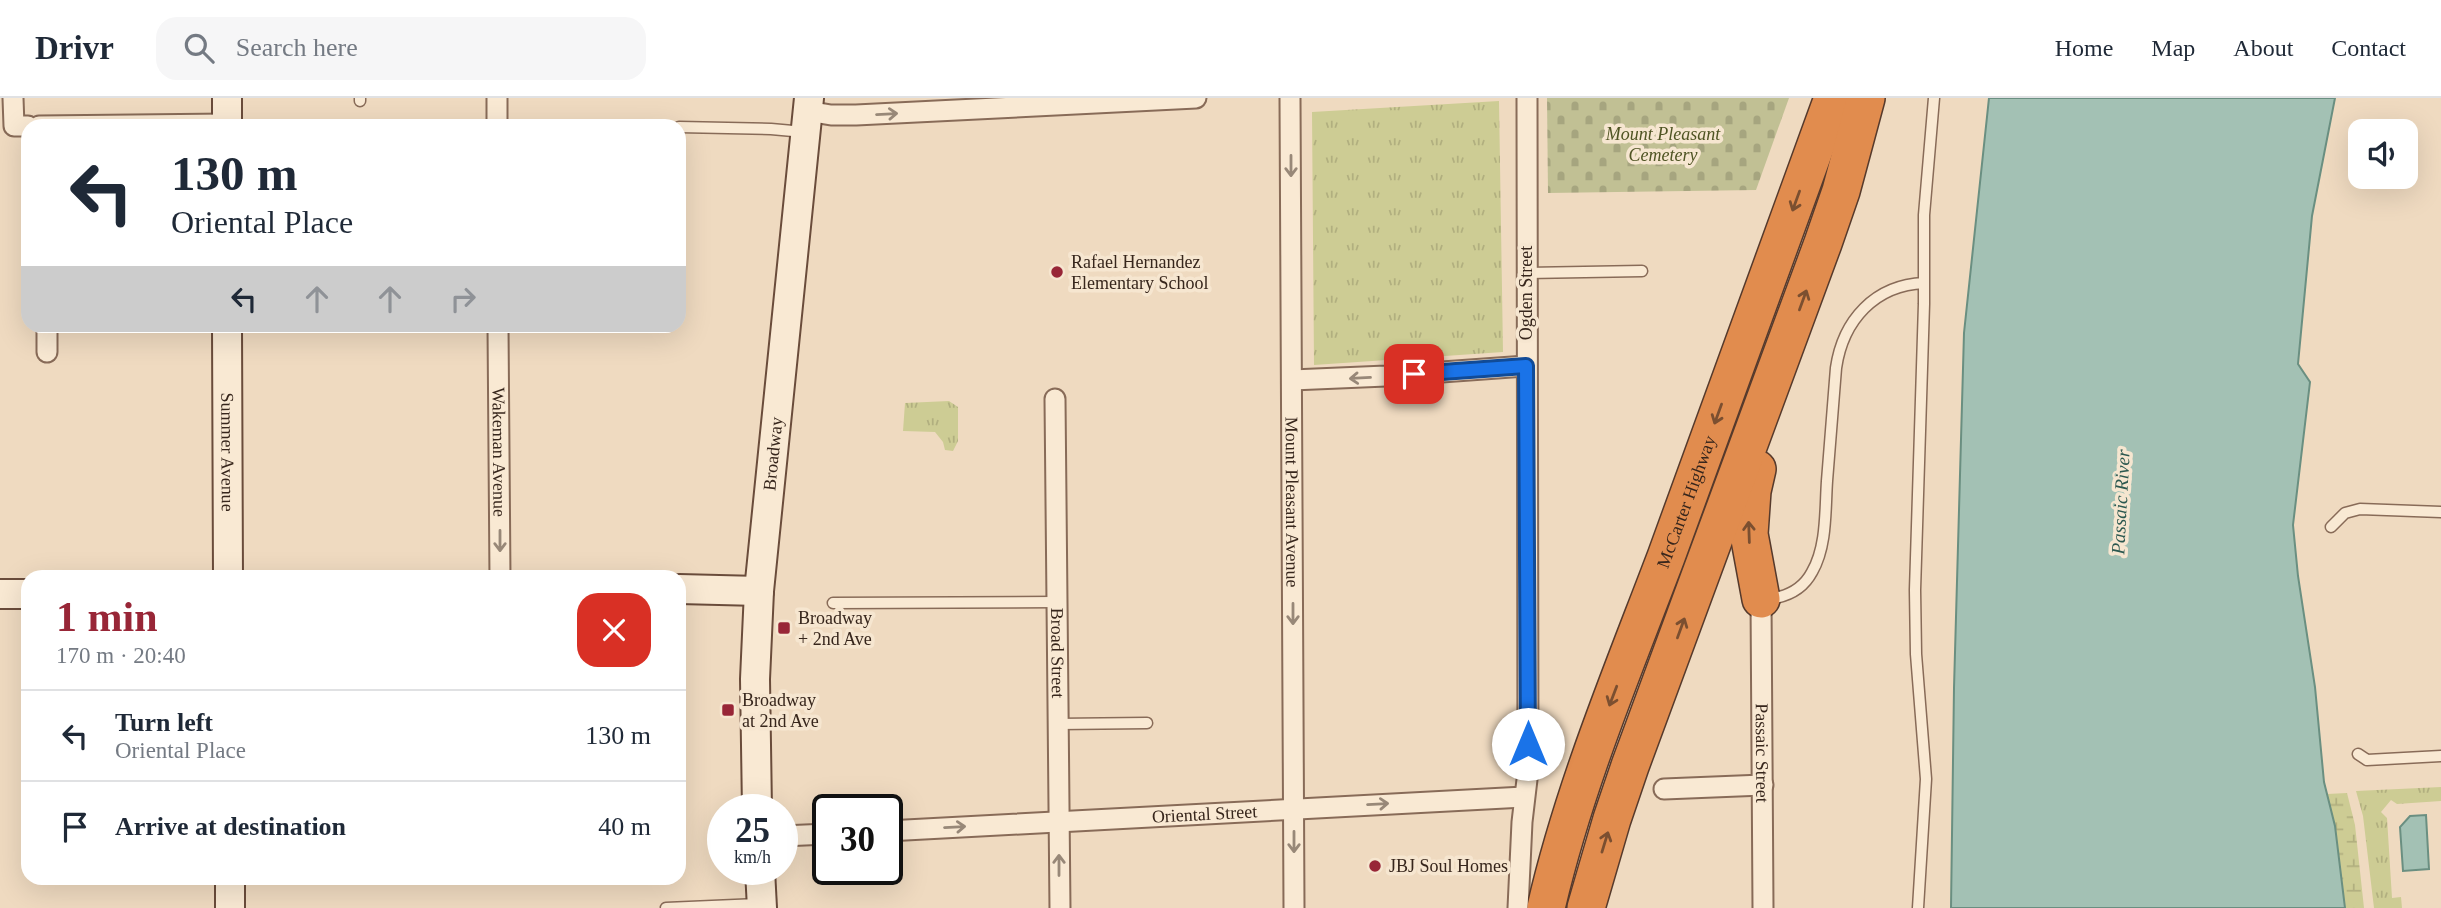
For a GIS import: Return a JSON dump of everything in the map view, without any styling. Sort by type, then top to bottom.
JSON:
[{"type":"highway","name":"McCarter Highway","points":[[1546,908],[1557,859],[1592,751],[1833,98]]},
{"type":"highway","points":[[1586,908],[1627,776],[1841,191],[1866,98]]},
{"type":"highway","points":[[1761,599],[1750,546],[1751,505],[1785,349]]},
{"type":"main road","name":"Broadway","points":[[757,794],[755,690],[759,591],[807,114]]},
{"type":"main road","name":"Summer Avenue","points":[[228,333],[228,570]]},
{"type":"main road","points":[[686,589],[759,591]]},
{"type":"main road","points":[[0,594],[21,594]]},
{"type":"main road","points":[[230,885],[230,908]]},
{"type":"main road","points":[[761,885],[762,906]]},
{"type":"street","points":[[13,98],[14,126],[21,126]]},
{"type":"street","points":[[497,98],[497,119]]},
{"type":"street","points":[[807,114],[856,115],[1196,98]]},
{"type":"street","name":"Mount Pleasant Avenue","points":[[1290,98],[1294,908]]},
{"type":"street","name":"Ogden Street","points":[[1518,908],[1528,771],[1527,98]]},
{"type":"street","points":[[171,119],[227,116]]},
{"type":"street","points":[[47,333],[47,352]]},
{"type":"street","name":"Wakeman Avenue","points":[[499,333],[500,570]]},
{"type":"street","points":[[1292,380],[1526,366]]},
{"type":"street","name":"Broad Street","points":[[1055,399],[1060,908]]},
{"type":"street","name":"Passaic Street","points":[[1761,599],[1763,908]]},
{"type":"street","points":[[1664,789],[1763,785]]},
{"type":"street","name":"Oriental Street","points":[[903,830],[1524,797]]},
{"type":"lane","points":[[1918,908],[1926,779],[1914,622],[1924,215],[1934,98]]},
{"type":"lane","points":[[686,127],[771,129],[807,114]]},
{"type":"lane","points":[[1526,273],[1642,271]]},
{"type":"lane","points":[[1761,599],[1780,597],[1799,589],[1818,561],[1824,533],[1836,368],[1841,342],[1846,332],[1869,304],[1886,292],[1904,284],[1924,283]]},
{"type":"lane","points":[[2331,527],[2345,513],[2360,509],[2441,512]]},
{"type":"lane","points":[[833,603],[1057,602]]},
{"type":"lane","points":[[1058,724],[1147,723]]},
{"type":"lane","points":[[2358,754],[2367,760],[2441,757]]},
{"type":"lane","points":[[666,908],[762,906]]},
{"type":"green space","name":"Mount Pleasant Cemetery","points":[[1547,98],[1789,98],[1756,190],[1548,193]]},
{"type":"green space","points":[[1499,101],[1503,352],[1314,365],[1312,112]]},
{"type":"green space","points":[[949,401],[958,407],[958,441],[953,451],[945,450],[943,442],[935,432],[903,431],[905,403]]},
{"type":"green space","points":[[2441,787],[2441,801],[2397,804],[2391,800],[2381,812],[2387,818],[2392,898],[2401,897],[2402,908],[2374,908],[2363,816],[2356,791]]},
{"type":"green space","points":[[2347,793],[2355,825],[2364,908],[2345,908],[2335,826],[2327,794]]},
{"type":"water","name":"Passaic River","points":[[1989,98],[2335,98],[2312,216],[2298,364],[2310,382],[2293,525],[2315,687],[2324,782],[2335,826],[2345,908],[1951,908],[1964,333]]},
{"type":"water","points":[[2426,815],[2429,869],[2403,871],[2400,827],[2410,816]]},
{"type":"place","name":"Rafael Hernandez Elementary School","points":[[1057,272]]},
{"type":"place","name":"Broadway + 2nd Ave","points":[[784,628]]},
{"type":"place","name":"Broadway at 2nd Ave","points":[[728,710]]},
{"type":"place","name":"JBJ Soul Homes","points":[[1375,866]]},
{"type":"route","points":[[1414,374],[1526,366],[1528,744]]}]
